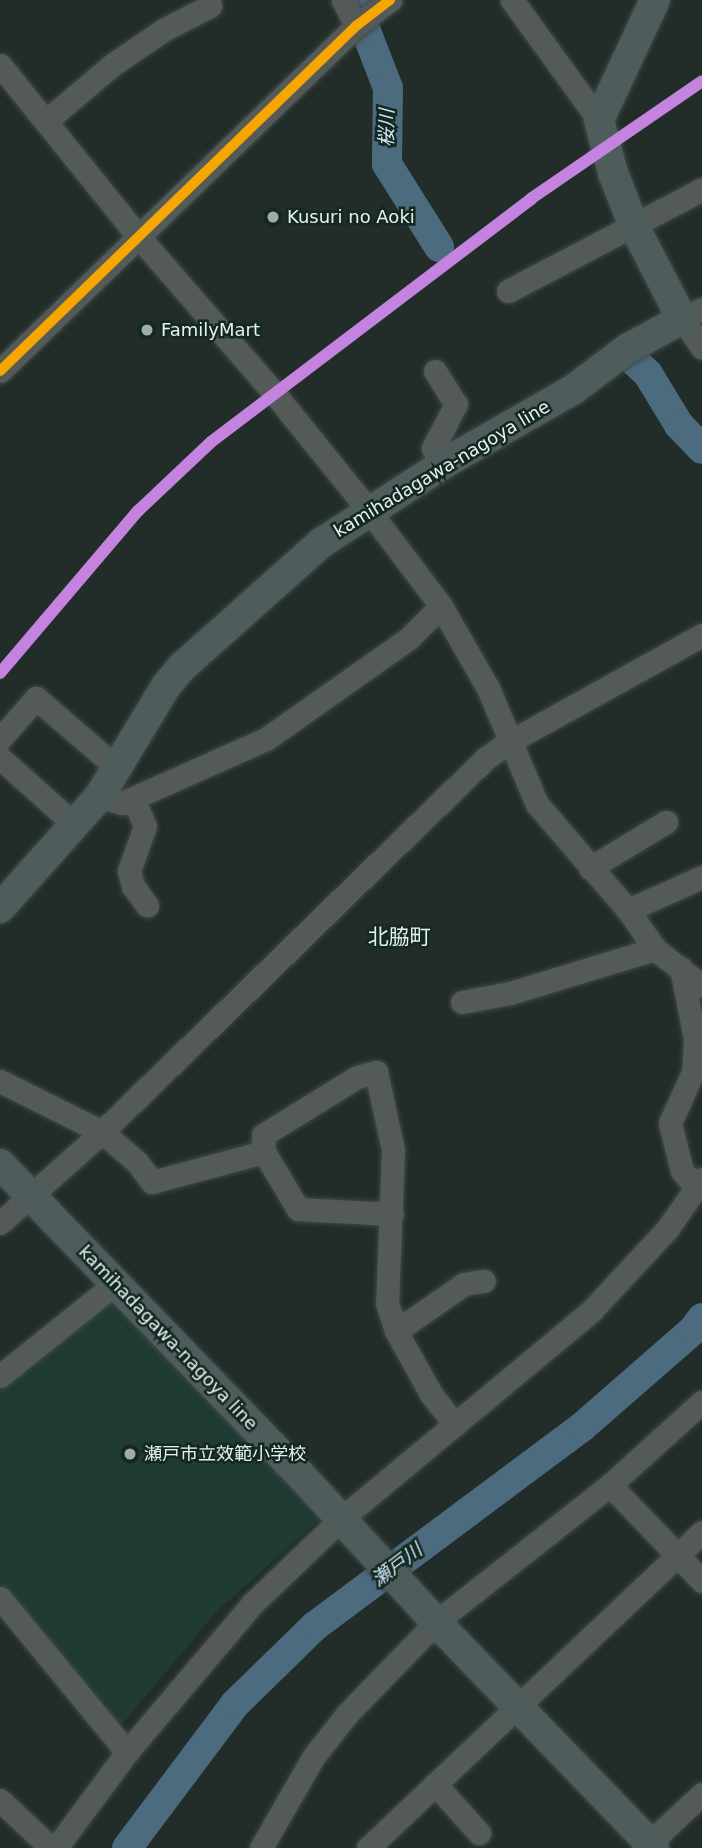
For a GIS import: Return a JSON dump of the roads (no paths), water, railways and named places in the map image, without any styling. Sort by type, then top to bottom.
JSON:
[{"type":"main road","points":[[655,0],[599,120],[613,173],[634,224],[692,314]]},
{"type":"main road","name":"kamihadagawa-nagoya line","points":[[0,908],[99,797],[166,686],[182,667],[321,543],[441,467],[574,389],[627,349],[692,314]]},
{"type":"main road","name":"kamihadagawa-nagoya line","points":[[0,1164],[342,1518],[436,1622],[649,1846]]},
{"type":"street","points":[[343,0],[356,26]]},
{"type":"street","points":[[0,371],[356,26],[390,0]]},
{"type":"street","points":[[512,0],[599,120]]},
{"type":"street","points":[[46,121],[113,65],[165,29],[211,2]]},
{"type":"street","points":[[0,65],[139,237],[274,393],[370,512],[441,606],[488,688],[537,804],[628,910],[655,949],[702,986]]},
{"type":"street","points":[[508,291],[702,189]]},
{"type":"street","points":[[692,314],[702,348]]},
{"type":"street","points":[[435,371],[456,404],[433,448],[441,467]]},
{"type":"street","points":[[99,797],[121,803],[267,739],[409,638],[441,606]]},
{"type":"street","points":[[0,1223],[103,1132],[486,758],[509,742],[702,635]]},
{"type":"street","points":[[0,739],[36,698],[117,768]]},
{"type":"street","points":[[0,758],[74,824]]},
{"type":"street","points":[[133,798],[145,826],[129,871],[133,886],[147,905]]},
{"type":"street","points":[[590,868],[666,822]]},
{"type":"street","points":[[628,910],[702,877]]},
{"type":"street","points":[[462,1003],[510,993],[655,949]]},
{"type":"street","points":[[56,1848],[127,1752],[219,1639],[342,1518],[592,1311],[668,1228],[699,1183],[682,1171],[670,1124],[693,1072],[695,1039],[681,968]]},
{"type":"street","points":[[392,1214],[298,1209],[264,1152],[263,1135],[356,1077],[376,1072],[393,1150],[392,1214],[387,1303],[396,1331],[432,1394],[454,1425]]},
{"type":"street","points":[[0,1081],[103,1132],[137,1162],[152,1182],[264,1152]]},
{"type":"street","points":[[396,1331],[464,1284],[484,1282]]},
{"type":"street","points":[[0,1376],[116,1283]]},
{"type":"street","points":[[261,1848],[314,1756],[347,1714],[436,1622],[610,1485],[702,1402]]},
{"type":"street","points":[[610,1485],[702,1581]]},
{"type":"street","points":[[383,1843],[435,1784],[702,1532]]},
{"type":"street","points":[[0,1598],[127,1752]]},
{"type":"street","points":[[435,1784],[480,1833]]},
{"type":"street","points":[[649,1846],[702,1794]]},
{"type":"street","points":[[0,1800],[51,1848]]},
{"type":"waterway","name":"桜川","points":[[354,0],[388,88],[387,164],[439,247]]},
{"type":"waterway","name":"桜川","points":[[632,359],[648,374],[679,425],[702,449]]},
{"type":"waterway","name":"瀬戸川","points":[[127,1848],[235,1704],[315,1626],[582,1427],[693,1330],[702,1318]]},
{"type":"place","name":"Kusuri no Aoki","points":[[273,217]]},
{"type":"place","name":"FamilyMart","points":[[147,330]]},
{"type":"place","name":"瀬戸市立效範小学校","points":[[130,1454]]},
{"type":"district","name":"北脇町","points":[[399,937]]}]
